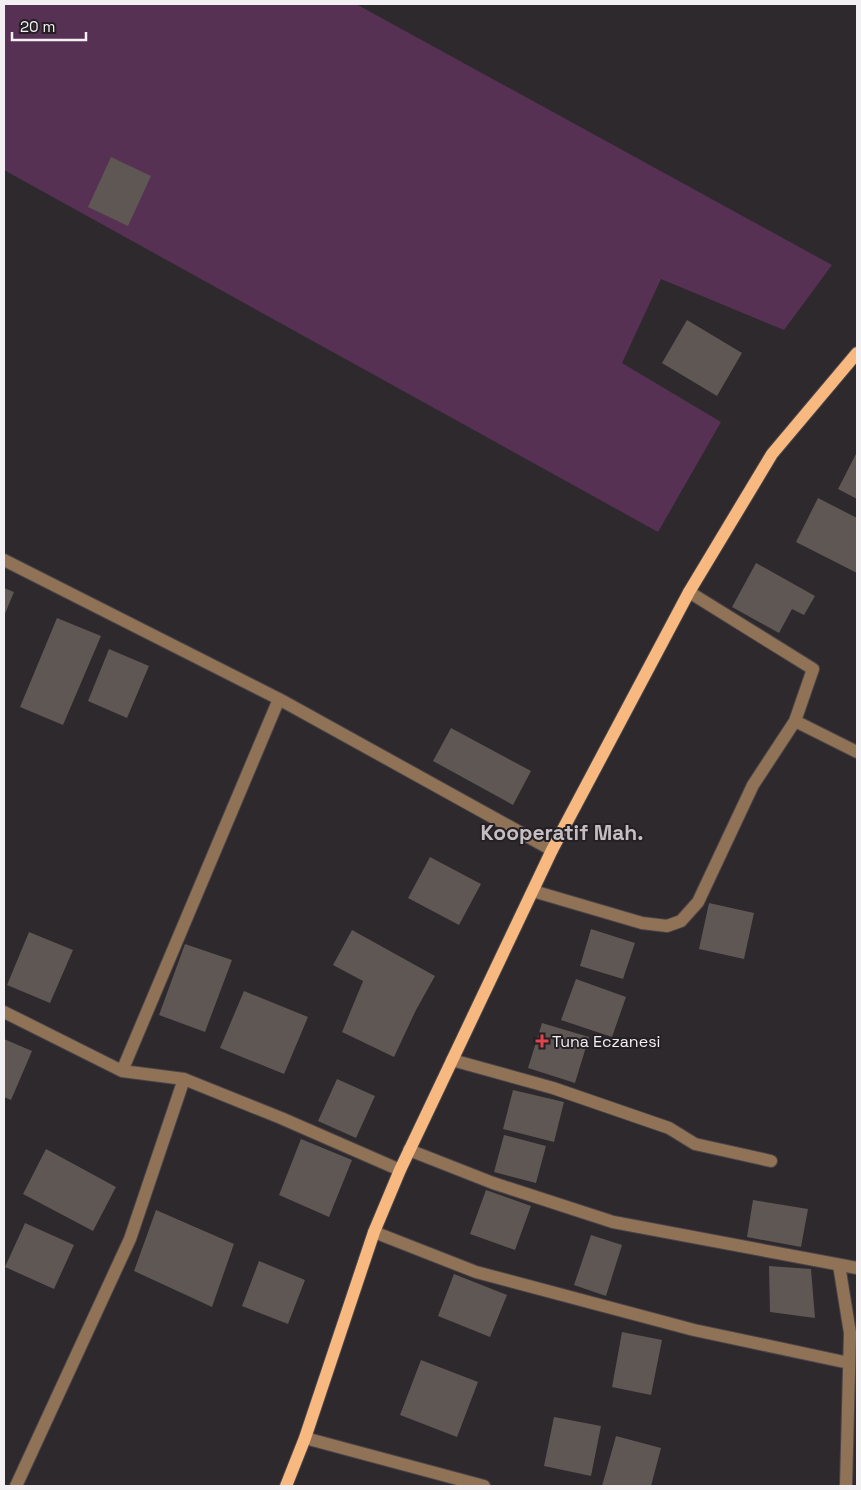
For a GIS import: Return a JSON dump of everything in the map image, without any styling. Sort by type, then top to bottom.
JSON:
[{"type":"main road","points":[[286,1486],[305,1438],[374,1232],[409,1150],[552,850],[689,592],[772,454],[857,353]]},
{"type":"street","points":[[4,560],[279,699],[552,850]]},
{"type":"street","points":[[533,891],[642,924],[667,926],[681,921],[698,902],[753,785],[795,722],[813,669],[689,592]]},
{"type":"street","points":[[122,1071],[279,699]]},
{"type":"street","points":[[795,722],[857,752]]},
{"type":"street","points":[[4,1012],[122,1071],[184,1079],[281,1118],[400,1170]]},
{"type":"street","points":[[452,1060],[553,1088],[660,1124],[695,1144],[771,1161]]},
{"type":"street","points":[[16,1486],[130,1239],[184,1079]]},
{"type":"street","points":[[409,1150],[494,1183],[613,1222],[857,1268]]},
{"type":"street","points":[[374,1232],[476,1272],[694,1330],[849,1363]]},
{"type":"street","points":[[839,1265],[850,1333],[846,1486]]},
{"type":"street","points":[[305,1438],[484,1486]]},
{"type":"shaded area","points":[[4,4],[356,4],[832,265],[784,330],[661,279],[622,363],[721,422],[658,532],[4,170]]},
{"type":"building","points":[[111,157],[151,176],[128,226],[88,207]]},
{"type":"building","points":[[687,320],[742,353],[717,396],[662,363]]},
{"type":"building","points":[[857,452],[857,499],[838,489]]},
{"type":"building","points":[[818,498],[857,518],[857,573],[796,542]]},
{"type":"building","points":[[756,563],[815,596],[804,615],[792,609],[779,633],[732,607]]},
{"type":"building","points":[[4,588],[14,592],[4,616]]},
{"type":"building","points":[[57,618],[101,636],[63,725],[20,707]]},
{"type":"building","points":[[109,649],[149,666],[127,718],[88,701]]},
{"type":"building","points":[[451,728],[531,771],[513,805],[433,761]]},
{"type":"building","points":[[430,857],[481,884],[459,925],[408,898]]},
{"type":"building","points":[[709,903],[754,913],[744,959],[699,949]]},
{"type":"building","points":[[591,929],[635,943],[623,979],[580,966]]},
{"type":"building","points":[[352,930],[435,976],[416,1010],[394,1057],[342,1032],[363,981],[333,965]]},
{"type":"building","points":[[29,932],[73,950],[50,1003],[7,985]]},
{"type":"building","points":[[185,944],[232,960],[205,1032],[159,1015]]},
{"type":"building","points":[[576,979],[626,997],[612,1037],[561,1020]]},
{"type":"building","points":[[244,991],[308,1017],[284,1074],[220,1048]]},
{"type":"building","points":[[542,1023],[589,1037],[575,1083],[528,1068]]},
{"type":"building","points":[[4,1039],[32,1051],[11,1100],[4,1097]]},
{"type":"building","points":[[337,1079],[375,1096],[356,1138],[318,1121]]},
{"type":"building","points":[[513,1090],[564,1102],[554,1142],[503,1129]]},
{"type":"building","points":[[504,1135],[546,1146],[536,1183],[494,1172]]},
{"type":"building","points":[[301,1139],[352,1160],[329,1217],[279,1195]]},
{"type":"building","points":[[46,1149],[116,1187],[93,1231],[23,1194]]},
{"type":"building","points":[[486,1190],[531,1206],[515,1250],[470,1234]]},
{"type":"building","points":[[753,1200],[808,1209],[801,1247],[747,1237]]},
{"type":"building","points":[[156,1210],[234,1244],[212,1307],[134,1271]]},
{"type":"building","points":[[25,1223],[74,1245],[54,1289],[5,1267]]},
{"type":"building","points":[[591,1235],[622,1245],[606,1296],[574,1285]]},
{"type":"building","points":[[259,1261],[305,1280],[288,1324],[242,1306]]},
{"type":"building","points":[[769,1266],[811,1269],[815,1318],[770,1312]]},
{"type":"building","points":[[454,1274],[507,1295],[490,1337],[438,1316]]},
{"type":"building","points":[[622,1332],[662,1340],[651,1395],[612,1387]]},
{"type":"building","points":[[421,1360],[478,1382],[457,1437],[400,1415]]},
{"type":"building","points":[[554,1417],[601,1426],[591,1476],[544,1466]]},
{"type":"building","points":[[616,1436],[661,1448],[651,1486],[602,1486]]},
{"type":"place","name":"Tuna Eczanesi","points":[[542,1041]]},
{"type":"district","name":"Kooperatif Mah.","points":[[562,833]]}]
